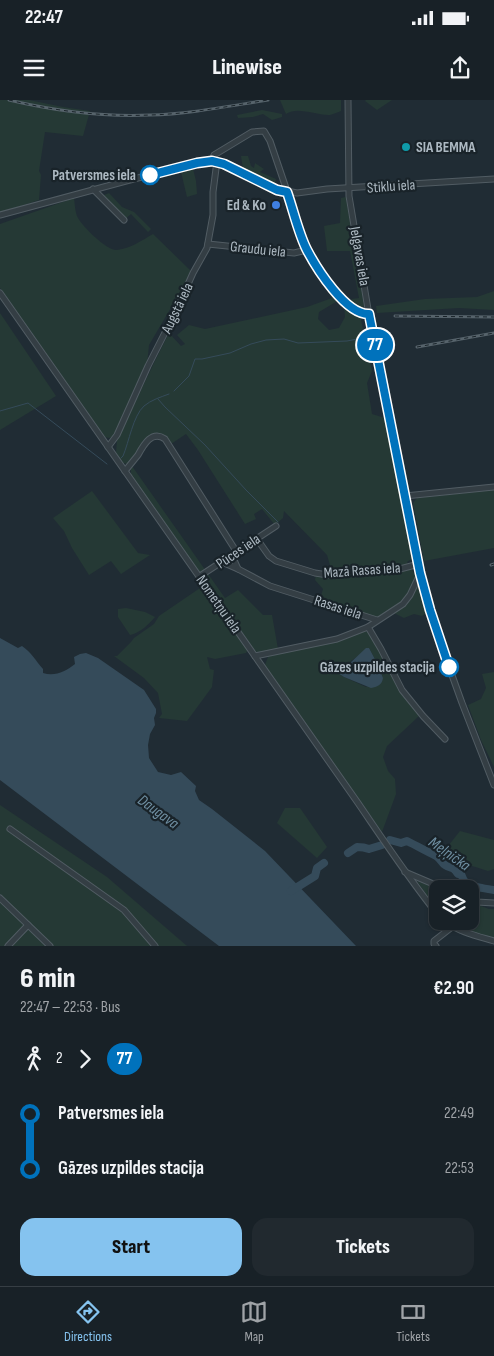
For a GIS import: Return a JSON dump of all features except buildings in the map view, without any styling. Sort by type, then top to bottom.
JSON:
[{"type":"street","name":"Jelgavas iela","points":[[348,100],[349,196],[369,314],[420,573],[442,647],[493,782]]},
{"type":"street","points":[[214,161],[214,155],[252,132],[264,131],[270,141],[307,250],[323,277],[346,303],[363,315],[369,314]]},
{"type":"street","points":[[0,215],[93,189],[197,163],[214,161],[277,190],[287,192]]},
{"type":"street","name":"Augstā iela","points":[[108,447],[117,436],[148,366],[205,254],[213,215],[214,161]]},
{"type":"street","name":"Stiklu iela","points":[[287,192],[297,193],[327,189],[494,179]]},
{"type":"street","points":[[93,189],[124,220]]},
{"type":"street","name":"Graudu iela","points":[[208,244],[294,253],[307,250]]},
{"type":"street","name":"Nometņu iela","points":[[0,293],[200,576],[405,872],[429,903]]},
{"type":"street","points":[[125,471],[149,439],[155,436],[165,439],[236,551],[234,560],[238,569]]},
{"type":"street","points":[[405,496],[494,486]]},
{"type":"street","name":"Pūces iela","points":[[200,576],[276,526]]},
{"type":"street","name":"Mazā Rasas iela","points":[[257,538],[269,556],[276,561],[315,573],[328,575],[361,570],[396,570],[419,564]]},
{"type":"street","name":"Rasas iela","points":[[222,562],[270,586],[377,620],[403,604],[410,595],[420,573]]},
{"type":"street","points":[[255,656],[337,639],[368,627],[377,620]]},
{"type":"street","points":[[368,627],[402,690],[422,716],[445,739]]},
{"type":"street","points":[[10,829],[124,910],[155,946]]},
{"type":"street","points":[[405,872],[429,882]]},
{"type":"street","points":[[0,898],[50,946]]},
{"type":"street","points":[[479,902],[494,903]]},
{"type":"street","points":[[8,946],[28,925]]},
{"type":"street","points":[[436,946],[434,941],[448,930]]},
{"type":"street","points":[[459,930],[494,940]]},
{"type":"green space","points":[[0,100],[29,100],[90,111],[83,136],[45,132],[39,171],[41,175],[39,200],[0,213]]},
{"type":"green space","points":[[280,100],[341,100],[341,111],[330,115],[302,111],[286,114]]},
{"type":"green space","points":[[366,100],[392,100],[377,110]]},
{"type":"green space","points":[[262,110],[282,114],[282,117],[272,120],[263,114],[238,118],[237,115]]},
{"type":"green space","points":[[241,156],[248,156],[251,166],[254,168],[255,163],[264,169],[260,172],[276,179],[275,184],[243,169]]},
{"type":"green space","points":[[193,169],[197,194],[187,197],[181,172]]},
{"type":"green space","points":[[109,193],[122,207],[134,212],[151,229],[148,232],[131,214],[125,219],[102,196]]},
{"type":"green space","points":[[346,197],[364,306],[359,310],[349,303],[352,299],[359,298],[350,251],[327,251],[324,226],[340,223],[341,198]]},
{"type":"green space","points":[[74,198],[78,218],[107,247],[117,250],[127,248],[153,234],[192,272],[149,345],[147,365],[113,437],[109,438],[105,437],[0,288],[0,224]]},
{"type":"green space","points":[[331,290],[339,300],[319,312],[318,319],[329,330],[339,328],[345,317],[344,304],[360,315],[372,371],[367,383],[372,414],[385,418],[413,558],[407,562],[418,580],[426,613],[422,616],[414,614],[404,618],[390,611],[380,617],[376,617],[320,599],[323,589],[315,580],[316,575],[333,576],[327,555],[284,511],[283,518],[275,525],[262,509],[254,514],[256,519],[245,524],[186,434],[171,444],[163,435],[156,434],[128,464],[123,463],[116,453],[117,440],[169,333],[181,346],[185,344],[177,335],[189,325],[205,329],[307,307],[332,298],[328,292]]},
{"type":"green space","points":[[494,291],[494,310],[459,308],[377,313],[376,306],[425,299],[477,297]]},
{"type":"green space","points":[[0,313],[56,396],[0,430]]},
{"type":"green space","points":[[132,466],[225,598],[238,590],[263,615],[272,615],[278,649],[259,654],[255,651],[131,475],[130,469]]},
{"type":"green space","points":[[494,490],[494,548],[424,561],[413,503],[417,498]]},
{"type":"green space","points":[[92,491],[138,553],[150,555],[121,574],[111,561],[89,575],[64,531],[53,518]]},
{"type":"green space","points":[[203,586],[248,649],[246,653],[215,659],[207,657],[210,669],[214,670],[212,687],[187,721],[159,718],[162,714],[158,693],[144,678],[114,656],[117,656],[134,638],[154,624],[159,616]]},
{"type":"green space","points":[[126,608],[145,612],[155,617],[141,630],[130,635],[118,617],[118,609]]},
{"type":"green space","points":[[362,632],[369,632],[418,713],[419,716],[387,746],[383,757],[388,771],[395,779],[396,794],[382,832],[265,665],[268,657]],"holes":[[[369,648],[383,678],[366,687],[336,672]]]},
{"type":"green space","points":[[494,672],[494,767],[481,740],[468,705],[481,699],[486,688],[482,674]]},
{"type":"green space","points":[[0,805],[107,877],[187,946],[0,946]]},
{"type":"green space","points":[[285,808],[300,808],[327,847],[317,858],[277,823]]},
{"type":"green space","points":[[460,831],[494,840],[494,869],[488,871],[447,858],[445,850]]},
{"type":"green space","points":[[417,881],[429,886],[429,898]]},
{"type":"green space","points":[[479,905],[494,909],[494,939],[466,930],[479,930]]},
{"type":"water","name":"Daugava","points":[[0,638],[18,648],[22,646],[25,648],[43,669],[43,673],[56,674],[64,671],[75,664],[74,657],[86,653],[98,658],[144,690],[156,709],[155,725],[150,734],[148,745],[149,758],[158,772],[171,775],[181,772],[196,786],[195,791],[199,800],[265,851],[356,946],[219,946],[0,780]]},
{"type":"water","points":[[366,648],[369,648],[383,678],[379,685],[371,688],[344,677],[335,671],[349,664]]},
{"type":"waterway","points":[[174,391],[189,376],[195,359],[230,353],[266,340],[284,339],[298,343],[347,341],[363,338]]},
{"type":"waterway","points":[[121,458],[140,410],[150,402],[169,394]]},
{"type":"waterway","points":[[158,399],[205,445],[278,522]]},
{"type":"waterway","points":[[0,411],[28,403],[107,464]]},
{"type":"waterway","name":"Meļņička","points":[[390,840],[401,843],[407,841],[453,868],[458,874],[461,874],[464,881],[494,890]]},
{"type":"waterway","name":"Meļņička","points":[[348,853],[357,847],[369,849],[382,845]]},
{"type":"waterway","name":"Meļņička","points":[[291,891],[315,876],[317,868],[324,863]]},
{"type":"railway","points":[[9,100],[44,107],[114,115],[180,113],[268,100]]},
{"type":"railway","points":[[395,316],[494,317]]},
{"type":"railway","points":[[417,347],[494,333]]},
{"type":"bus line","name":"77","points":[[150,175],[197,163],[217,161],[277,190],[287,192],[307,250],[323,277],[354,310],[363,315],[369,314],[420,573],[449,667]]},
{"type":"place","name":"SIA BEMMA","points":[[406,147]]},
{"type":"place","name":"Patversmes iela","points":[[150,175]]},
{"type":"place","name":"Ed & Ko","points":[[276,205]]},
{"type":"place","name":"Gāzes uzpildes stacija","points":[[449,667]]}]
